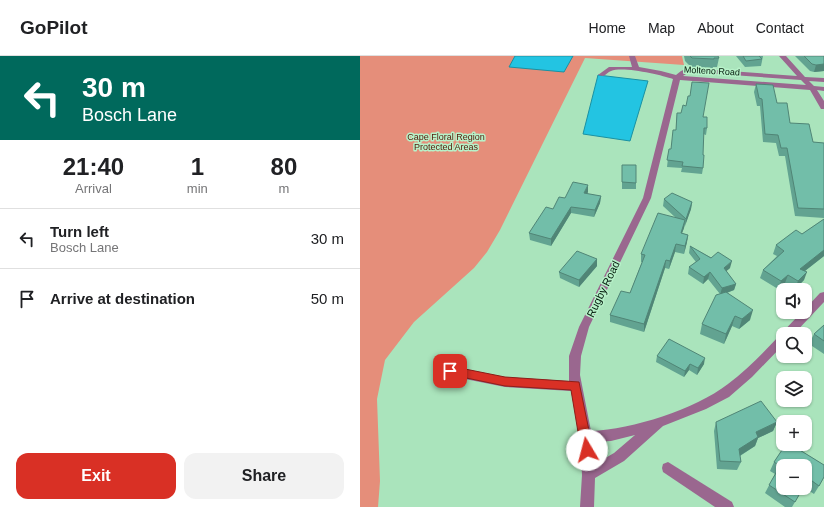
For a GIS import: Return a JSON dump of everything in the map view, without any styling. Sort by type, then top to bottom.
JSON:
[{"type":"street","points":[[632,56],[636,69]]},
{"type":"street","points":[[782,56],[812,88],[824,107]]},
{"type":"street","name":"Molteno Road","points":[[601,75],[609,69],[636,69],[661,73],[677,78],[753,75],[824,80]]},
{"type":"street","points":[[753,75],[753,83]]},
{"type":"street","name":"Molteno Road","points":[[708,76],[753,83],[824,89]]},
{"type":"street","name":"Rugby Road","points":[[587,507],[590,475],[586,437],[575,386],[575,356],[584,327],[647,198],[677,78]]},
{"type":"street","points":[[794,327],[824,296]]},
{"type":"street","points":[[586,437],[607,436],[629,432],[699,407],[724,394],[746,376],[776,345]]},
{"type":"street","points":[[450,371],[505,382],[575,386]]},
{"type":"street","points":[[590,475],[634,445],[661,421]]},
{"type":"street","points":[[668,468],[728,507]]},
{"type":"green space","name":"Cape Floral Region Protected Areas","points":[[360,56],[682,56],[684,65],[585,58],[500,230],[487,252],[474,268],[414,322],[385,360],[377,399],[380,481],[378,507],[360,507]]},
{"type":"water","points":[[515,56],[573,56],[564,72],[509,67]]},
{"type":"water","points":[[598,75],[648,81],[630,141],[583,134]]},
{"type":"building","points":[[690,56],[718,56],[719,58],[692,58]]},
{"type":"building","points":[[743,56],[759,56],[762,59],[746,61]]},
{"type":"building","points":[[804,56],[824,56],[824,64],[812,64]]},
{"type":"building","points":[[692,82],[709,83],[703,117],[707,117],[707,128],[704,128],[703,168],[682,166],[683,162],[667,160],[669,149],[671,149],[673,130],[676,130],[677,113],[681,113],[683,105],[686,106],[688,96],[690,96]]},
{"type":"building","points":[[756,84],[773,85],[777,103],[787,103],[790,123],[809,124],[813,142],[824,143],[824,209],[798,208],[787,148],[781,148],[778,135],[765,134],[762,99],[759,98]]},
{"type":"building","points":[[622,165],[636,165],[636,183],[622,182]]},
{"type":"building","points":[[573,182],[588,185],[584,193],[601,196],[595,210],[571,207],[551,239],[529,233],[546,207],[553,209],[559,197],[565,198]]},
{"type":"building","points":[[672,193],[692,202],[686,219],[664,199]]},
{"type":"building","points":[[658,213],[685,220],[681,233],[688,235],[685,246],[676,244],[670,261],[666,260],[644,324],[610,315],[621,291],[630,293],[645,255],[641,254]]},
{"type":"building","points":[[824,219],[824,250],[800,269],[807,272],[798,281],[788,275],[781,281],[763,270],[784,251],[776,245],[796,230],[802,234]]},
{"type":"building","points":[[690,246],[711,258],[718,252],[732,261],[724,268],[736,284],[722,288],[710,272],[704,277],[689,267],[700,259]]},
{"type":"building","points":[[577,251],[597,259],[579,280],[559,272]]},
{"type":"building","points":[[726,292],[753,310],[742,319],[735,316],[726,334],[702,324],[716,295]]},
{"type":"building","points":[[824,325],[824,341],[814,334]]},
{"type":"building","points":[[669,339],[705,358],[698,368],[690,364],[685,371],[657,356]]},
{"type":"building","points":[[761,401],[776,421],[776,422],[756,432],[758,437],[739,449],[741,462],[720,461],[716,422]]},
{"type":"building","points":[[781,451],[801,451],[824,465],[824,477],[819,486],[812,481],[812,459],[776,459]]},
{"type":"building","points":[[776,473],[776,490],[769,485]]},
{"type":"building","points":[[784,495],[799,495],[795,502]]},
{"type":"route","points":[[450,371],[505,382],[575,386],[586,437],[587,450]]}]
